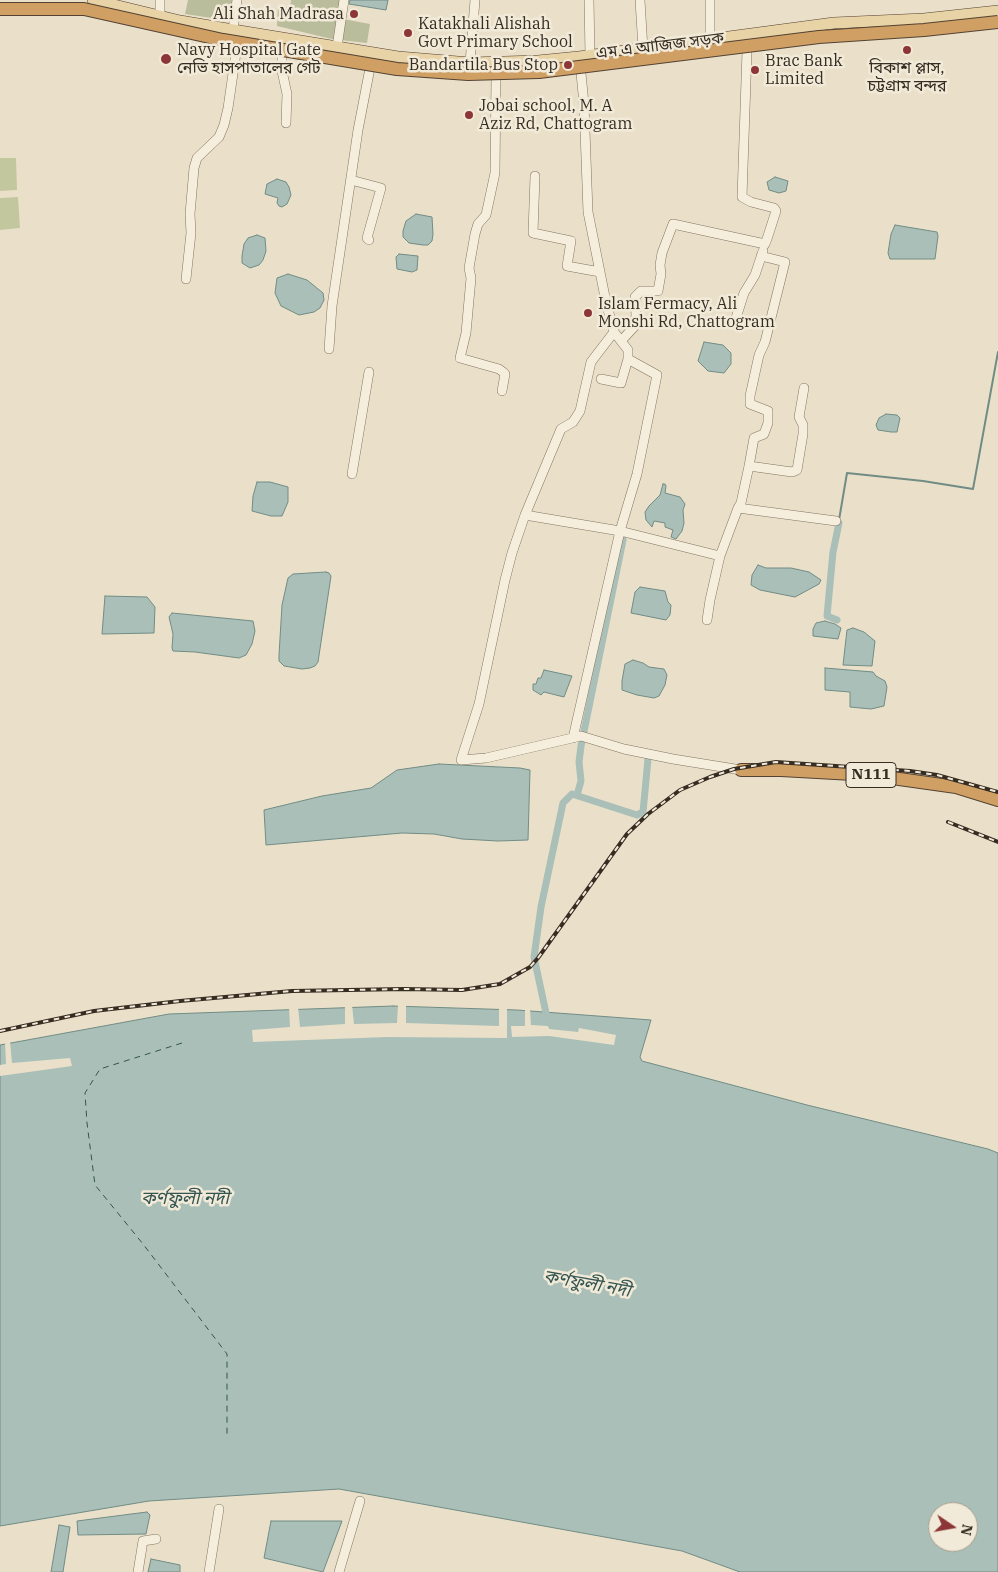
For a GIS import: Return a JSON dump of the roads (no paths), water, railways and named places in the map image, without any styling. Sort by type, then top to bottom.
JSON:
[{"type":"highway","points":[[0,2],[85,3],[180,25],[397,61],[468,67],[539,66],[818,30],[924,23],[998,15]]},
{"type":"highway","points":[[0,10],[84,9],[222,40],[397,69],[468,74],[539,72],[818,37],[998,24]]},
{"type":"highway","name":"N111","points":[[741,770],[871,775],[956,787],[998,800]]},
{"type":"main road","name":"এম এ আজিজ সড়ক","points":[[93,0],[180,21],[233,30],[398,57],[470,63],[529,62],[643,49],[834,23],[924,19],[998,11]]},
{"type":"main road","name":"এম এ আজিজ সড়ক","points":[[0,13],[83,13],[194,38],[395,73],[467,78],[496,78],[581,72],[828,40],[924,34],[998,24]]},
{"type":"street","points":[[160,0],[160,16]]},
{"type":"street","points":[[233,30],[237,0]]},
{"type":"street","points":[[337,46],[344,0]]},
{"type":"street","points":[[470,63],[475,0]]},
{"type":"street","points":[[589,0],[585,56],[581,72],[588,212],[614,332],[628,350],[628,359],[621,384],[601,379]]},
{"type":"street","points":[[640,0],[643,49]]},
{"type":"street","points":[[710,0],[710,33],[712,40]]},
{"type":"street","points":[[186,279],[191,233],[190,214],[194,168],[197,158],[219,137],[224,125],[237,46]]},
{"type":"street","points":[[735,320],[744,293],[755,275],[776,211],[774,208],[751,202],[742,197],[747,51]]},
{"type":"street","points":[[282,53],[282,71],[287,94],[286,123]]},
{"type":"street","points":[[329,349],[332,306],[358,130],[370,68]]},
{"type":"street","points":[[496,78],[495,173],[486,215],[477,226],[468,268],[471,278],[466,333],[460,359],[483,364],[503,372],[505,374],[502,391]]},
{"type":"street","points":[[535,176],[534,233],[571,241],[567,266],[600,272]]},
{"type":"street","points":[[351,180],[381,188],[367,238],[369,240]]},
{"type":"street","points":[[621,342],[634,327],[636,315],[635,297],[641,291],[658,291],[662,253],[673,224],[764,244]]},
{"type":"street","points":[[707,620],[720,556],[741,503],[754,438],[764,434],[768,423],[768,412],[750,404],[750,396],[759,355],[765,342],[785,262],[761,256]]},
{"type":"street","points":[[614,332],[591,362],[580,412],[573,422],[561,428],[525,515],[505,580],[479,704],[460,760],[486,758],[509,751],[580,736],[673,759],[741,770]]},
{"type":"street","points":[[580,736],[620,531],[637,474],[657,375],[628,359]]},
{"type":"street","points":[[352,474],[369,372]]},
{"type":"street","points":[[749,466],[792,472],[797,470],[804,434],[803,425],[799,417],[804,388]]},
{"type":"street","points":[[738,508],[836,521]]},
{"type":"street","points":[[525,515],[620,531],[720,556]]},
{"type":"street","points":[[339,1572],[360,1500]]},
{"type":"street","points":[[209,1572],[219,1508]]},
{"type":"street","points":[[138,1572],[143,1541],[156,1539]]},
{"type":"water","points":[[350,0],[388,0],[386,10],[349,4]]},
{"type":"water","points":[[775,177],[788,181],[786,191],[779,193],[769,190],[767,182]]},
{"type":"water","points":[[277,179],[286,182],[291,195],[287,204],[282,207],[277,203],[278,198],[265,194],[267,184]]},
{"type":"water","points":[[416,214],[432,217],[432,241],[428,245],[409,243],[403,237],[406,221]]},
{"type":"water","points":[[895,225],[937,232],[935,259],[890,259],[888,253],[891,234]]},
{"type":"water","points":[[257,235],[265,238],[266,251],[259,265],[250,268],[242,263],[244,244],[248,238]]},
{"type":"water","points":[[399,254],[418,256],[417,270],[412,272],[397,269],[396,257]]},
{"type":"water","points":[[288,274],[307,280],[323,293],[324,300],[320,308],[314,312],[299,315],[281,306],[275,293],[277,278]]},
{"type":"water","points":[[704,342],[723,345],[731,353],[731,364],[724,373],[708,371],[698,361]]},
{"type":"water","points":[[886,414],[897,415],[900,418],[897,432],[878,430],[876,425],[879,418]]},
{"type":"water","points":[[257,482],[270,482],[288,487],[288,502],[282,516],[271,516],[252,511],[253,496]]},
{"type":"water","points":[[663,484],[666,486],[665,493],[680,497],[685,504],[682,531],[676,539],[671,537],[673,530],[665,527],[665,523],[654,521],[652,527],[646,520],[645,512],[660,495]]},
{"type":"water","points":[[758,565],[766,568],[791,568],[809,572],[821,580],[819,584],[795,597],[760,590],[751,585],[752,575]]},
{"type":"water","points":[[326,572],[331,576],[318,662],[315,666],[302,669],[284,666],[279,661],[279,655],[282,605],[288,578],[293,574]]},
{"type":"water","points":[[640,587],[665,591],[668,602],[671,605],[670,615],[666,620],[631,613],[635,592]]},
{"type":"water","points":[[105,596],[147,597],[155,607],[154,633],[102,634]]},
{"type":"water","points":[[172,613],[253,621],[255,631],[252,644],[246,655],[239,658],[173,651],[173,634],[169,617]]},
{"type":"water","points":[[825,621],[841,628],[838,639],[813,636],[813,629],[816,623]]},
{"type":"water","points":[[853,628],[864,632],[875,641],[872,666],[843,665],[847,630]]},
{"type":"water","points":[[633,660],[649,667],[664,669],[667,675],[665,685],[659,696],[654,698],[622,690],[625,664]]},
{"type":"water","points":[[825,668],[873,672],[885,681],[887,687],[884,706],[871,709],[850,707],[850,692],[825,690]]},
{"type":"water","points":[[544,670],[572,676],[564,697],[544,692],[541,695],[533,690],[533,684],[536,684],[538,678],[541,678]]},
{"type":"water","points":[[439,764],[530,770],[528,840],[462,839],[434,834],[402,833],[266,845],[264,810],[322,796],[371,788],[397,770]]},
{"type":"water","name":"কর্ণফুলী নদী","points":[[393,1006],[517,1010],[651,1020],[640,1057],[642,1061],[998,1153],[998,1572],[740,1572],[682,1551],[339,1489],[149,1501],[0,1526],[0,1045],[169,1014]]},
{"type":"water","points":[[147,1512],[150,1515],[146,1534],[78,1535],[77,1521]]},
{"type":"water","points":[[271,1521],[342,1521],[323,1572],[264,1558]]},
{"type":"water","points":[[59,1525],[70,1527],[63,1572],[51,1572]]},
{"type":"water","points":[[151,1559],[180,1565],[180,1572],[148,1572]]},
{"type":"waterway","points":[[839,520],[847,473],[923,481],[973,489],[998,352]]},
{"type":"waterway","points":[[837,620],[827,616],[833,552],[839,523]]},
{"type":"waterway","points":[[577,795],[581,781],[579,762],[581,746],[623,540]]},
{"type":"waterway","points":[[545,1021],[546,1013],[534,957],[541,907],[563,803],[572,794],[637,815],[643,812],[648,759]]},
{"type":"railway","points":[[0,1031],[94,1011],[180,1001],[292,991],[462,990],[500,984],[530,967],[538,958],[627,834],[648,814],[680,790],[734,769],[776,762],[910,771],[937,775],[998,792]]},
{"type":"railway","points":[[948,822],[998,842]]},
{"type":"place","name":"Ali Shah Madrasa","points":[[354,14]]},
{"type":"place","name":"Katakhali Alishah Govt Primary School","points":[[408,33]]},
{"type":"place","name":"বিকাশ প্লাস, চট্টগ্রাম বন্দর","points":[[907,50]]},
{"type":"place","name":"Navy Hospital Gate নেভি হাসপাতালের গেট","points":[[166,59]]},
{"type":"place","name":"Bandartila Bus Stop","points":[[568,65]]},
{"type":"place","name":"Brac Bank Limited","points":[[755,70]]},
{"type":"place","name":"Jobai school, M. A Aziz Rd, Chattogram","points":[[469,115]]},
{"type":"place","name":"Islam Fermacy, Ali Monshi Rd, Chattogram","points":[[588,313]]}]
